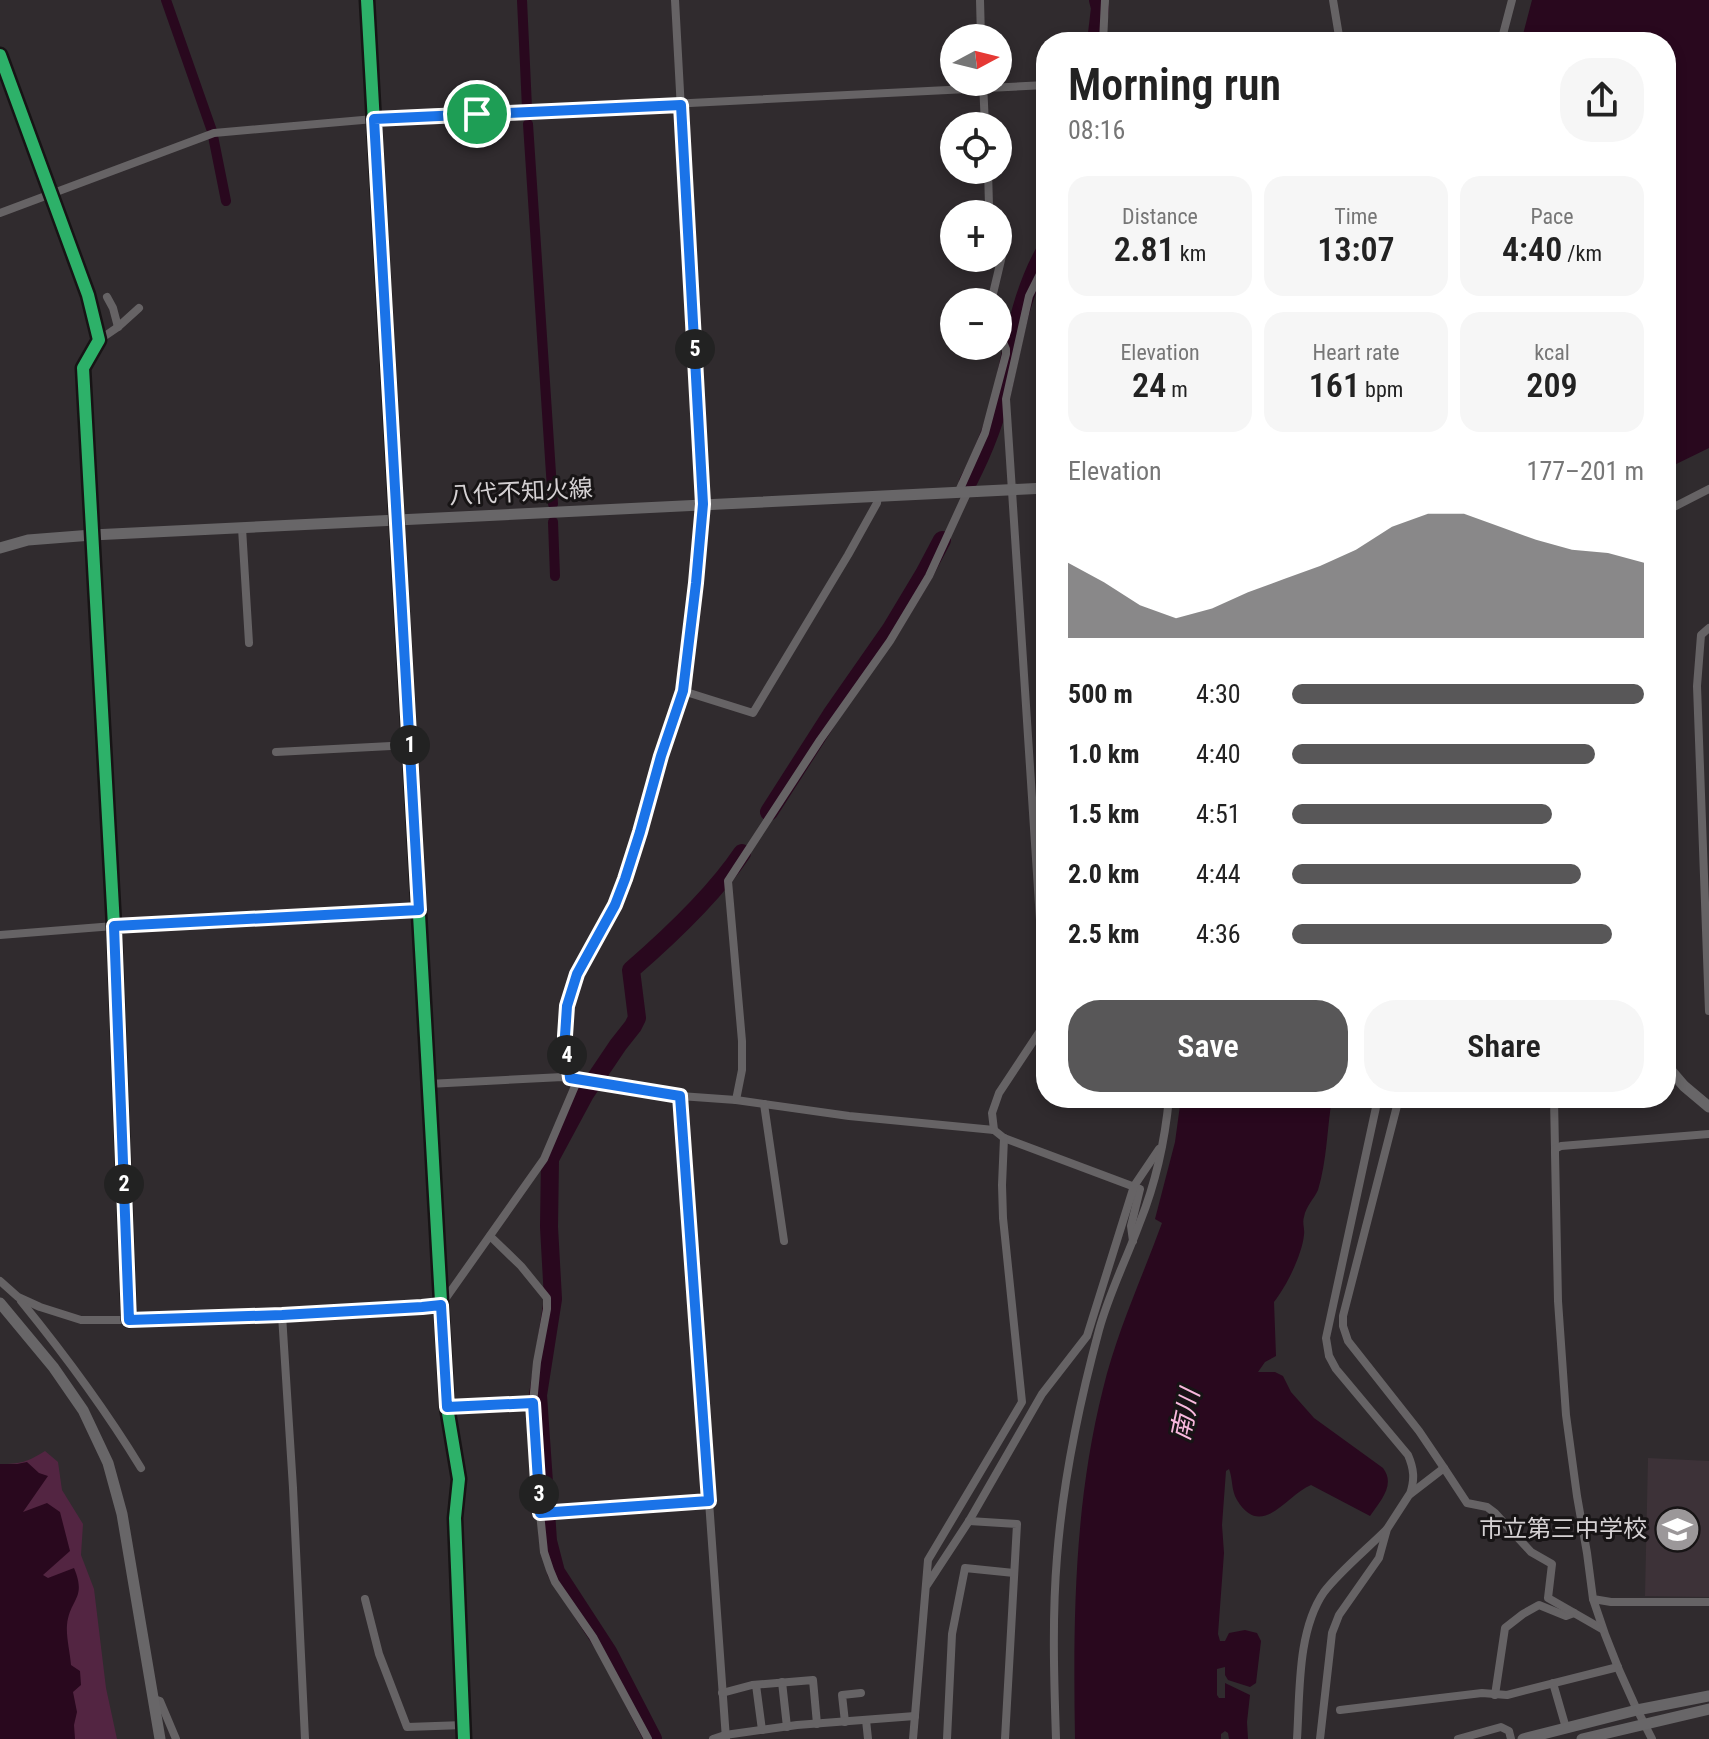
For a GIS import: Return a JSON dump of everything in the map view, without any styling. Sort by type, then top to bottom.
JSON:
[{"type":"street","points":[[367,0],[447,1407],[459,1479],[455,1518],[464,1739]]},
{"type":"street","points":[[18,1297],[81,1320],[282,1315],[441,1305],[544,1159],[578,1078],[565,1036],[567,1006],[573,985],[615,905],[625,879],[683,691],[703,504],[675,0]]},
{"type":"street","points":[[980,0],[981,24]]},
{"type":"street","points":[[1103,32],[1105,0]]},
{"type":"street","points":[[1333,0],[1338,32]]},
{"type":"street","points":[[1504,32],[1512,0]]},
{"type":"street","points":[[0,55],[88,295],[99,340]]},
{"type":"street","points":[[1012,85],[1036,85]]},
{"type":"street","points":[[0,213],[214,133],[374,119],[681,105],[940,88]]},
{"type":"street","points":[[1036,282],[1029,296],[1006,399],[1036,863]]},
{"type":"street","points":[[107,297],[118,327]]},
{"type":"street","points":[[129,1320],[114,926],[83,368],[99,340],[139,308]]},
{"type":"street","points":[[736,1100],[742,1070],[742,1041],[728,881],[820,740],[890,641],[929,576],[985,433],[1004,360]]},
{"type":"street","name":"八代不知火線","points":[[1,548],[28,540],[92,535],[1036,488]]},
{"type":"street","points":[[1676,506],[1709,489]]},
{"type":"street","points":[[683,691],[753,713],[848,555],[878,496]]},
{"type":"street","points":[[242,528],[249,643]]},
{"type":"street","points":[[1709,628],[1701,635],[1697,686],[1709,1011]]},
{"type":"street","points":[[276,752],[410,745]]},
{"type":"street","points":[[0,935],[419,910]]},
{"type":"street","points":[[994,1130],[992,1113],[999,1093],[1036,1037]]},
{"type":"street","points":[[1676,1077],[1708,1103]]},
{"type":"street","points":[[428,1084],[578,1078],[680,1096],[994,1130],[1004,1138],[1140,1189],[1131,1226],[1133,1241]]},
{"type":"street","points":[[680,1096],[726,1737]]},
{"type":"street","points":[[764,1104],[784,1241]]},
{"type":"street","points":[[1056,1739],[1056,1568],[1080,1403],[1107,1305],[1150,1194],[1167,1108]]},
{"type":"street","points":[[1299,1739],[1304,1643],[1310,1618],[1325,1590],[1387,1529],[1414,1482],[1408,1455],[1336,1369],[1329,1356],[1326,1338],[1376,1108]]},
{"type":"street","points":[[1396,1108],[1343,1316],[1348,1341],[1419,1431],[1467,1503],[1487,1507],[1531,1552],[1552,1564],[1548,1598],[1602,1629]]},
{"type":"street","points":[[1554,1108],[1558,1301],[1577,1496],[1593,1599],[1602,1629],[1652,1739]]},
{"type":"street","points":[[1555,1149],[1561,1146],[1709,1134]]},
{"type":"street","points":[[913,1739],[928,1560],[1022,1402],[1003,1218],[1004,1138]]},
{"type":"street","points":[[925,1589],[969,1521],[1042,1394],[1087,1336],[1134,1186],[1162,1144]]},
{"type":"street","points":[[490,1236],[521,1266],[547,1298],[533,1403],[544,1552],[555,1582],[593,1637],[648,1739]]},
{"type":"street","points":[[0,1281],[18,1297],[70,1361],[141,1468]]},
{"type":"street","points":[[0,1303],[54,1368],[83,1410],[108,1463],[122,1514],[160,1739]]},
{"type":"street","points":[[282,1315],[305,1739]]},
{"type":"street","points":[[447,1407],[533,1403]]},
{"type":"street","points":[[1409,1495],[1444,1468]]},
{"type":"street","points":[[540,1513],[709,1501]]},
{"type":"street","points":[[969,1521],[1017,1524],[1005,1739]]},
{"type":"street","points":[[1320,1739],[1332,1633],[1339,1615],[1379,1558],[1387,1529]]},
{"type":"street","points":[[947,1739],[952,1634],[965,1568],[1014,1573]]},
{"type":"street","points":[[365,1599],[379,1654],[407,1727],[464,1725]]},
{"type":"street","points":[[1593,1599],[1611,1602],[1709,1602]]},
{"type":"street","points":[[1495,1695],[1505,1628],[1539,1605],[1566,1616],[1574,1613]]},
{"type":"street","points":[[1340,1710],[1482,1693],[1507,1695],[1618,1667]]},
{"type":"street","points":[[722,1693],[756,1685],[813,1680],[817,1724]]},
{"type":"street","points":[[782,1682],[787,1727]]},
{"type":"street","points":[[1553,1683],[1566,1728]]},
{"type":"street","points":[[756,1685],[762,1730]]},
{"type":"street","points":[[845,1722],[842,1695],[861,1693]]},
{"type":"street","points":[[1523,1739],[1637,1710],[1709,1696]]},
{"type":"street","points":[[154,1699],[160,1701],[176,1739]]},
{"type":"street","points":[[1582,1739],[1709,1709]]},
{"type":"street","points":[[713,1739],[787,1727],[915,1716]]},
{"type":"street","points":[[866,1720],[868,1739]]},
{"type":"street","points":[[1458,1739],[1501,1727],[1509,1731],[1511,1739]]},
{"type":"shaded area","points":[[45,1451],[58,1462],[62,1490],[83,1524],[81,1555],[94,1589],[106,1688],[117,1739],[0,1739],[0,1464],[24,1462]]},
{"type":"shaded area","name":"市立第三中学校","points":[[1648,1458],[1709,1461],[1709,1597],[1645,1596]]},
{"type":"water","points":[[1532,0],[1709,0],[1709,448],[1676,464],[1676,32],[1524,32]]},
{"type":"water","name":"南川","points":[[1180,1108],[1331,1108],[1321,1179],[1303,1219],[1303,1243],[1297,1261],[1274,1302],[1276,1356],[1265,1362],[1258,1372],[1275,1372],[1283,1376],[1291,1392],[1314,1418],[1383,1468],[1387,1474],[1387,1487],[1370,1516],[1311,1485],[1274,1511],[1265,1516],[1256,1516],[1246,1511],[1237,1500],[1229,1469],[1226,1471],[1218,1634],[1220,1641],[1225,1641],[1229,1633],[1245,1630],[1257,1633],[1261,1641],[1256,1683],[1250,1687],[1228,1680],[1225,1667],[1217,1669],[1217,1695],[1225,1698],[1225,1683],[1250,1695],[1248,1739],[1229,1739],[1225,1731],[1221,1739],[1075,1739],[1077,1563],[1093,1432],[1109,1367],[1162,1223],[1155,1219],[1175,1142]]},
{"type":"water","points":[[27,1462],[39,1473],[48,1476],[23,1512],[47,1503],[60,1512],[70,1551],[43,1575],[48,1578],[74,1568],[78,1578],[78,1593],[67,1630],[71,1665],[80,1671],[81,1685],[73,1692],[77,1712],[75,1739],[0,1739],[0,1464]]},
{"type":"waterway","points":[[166,0],[212,131],[226,201]]},
{"type":"waterway","points":[[522,0],[527,108]]},
{"type":"waterway","points":[[1097,32],[1098,0]]},
{"type":"waterway","points":[[528,124],[553,504]]},
{"type":"waterway","points":[[968,482],[994,422],[1015,332],[1036,270]]},
{"type":"waterway","points":[[553,522],[555,576]]},
{"type":"waterway","points":[[769,812],[891,629],[942,540]]},
{"type":"waterway","points":[[653,1739],[608,1652],[556,1572],[548,1541],[538,1395],[553,1299],[549,1227],[550,1159],[585,1094],[637,1018],[631,970],[705,900],[742,853]]},
{"type":"cycle path","points":[[367,0],[447,1407],[459,1479],[455,1518],[464,1739]]},
{"type":"cycle path","points":[[0,55],[88,295],[99,340],[83,368],[114,926],[129,1320]]},
{"type":"place","name":"市立第三中学校","points":[[1678,1529]]},
{"type":"route","points":[[681,105],[703,504],[683,691],[625,879],[615,905],[577,974],[567,1006],[565,1036],[570,1078],[680,1096],[709,1501],[540,1513],[533,1403],[447,1407],[441,1305],[129,1320],[114,926],[419,910],[374,119],[477,114],[681,105]]}]
